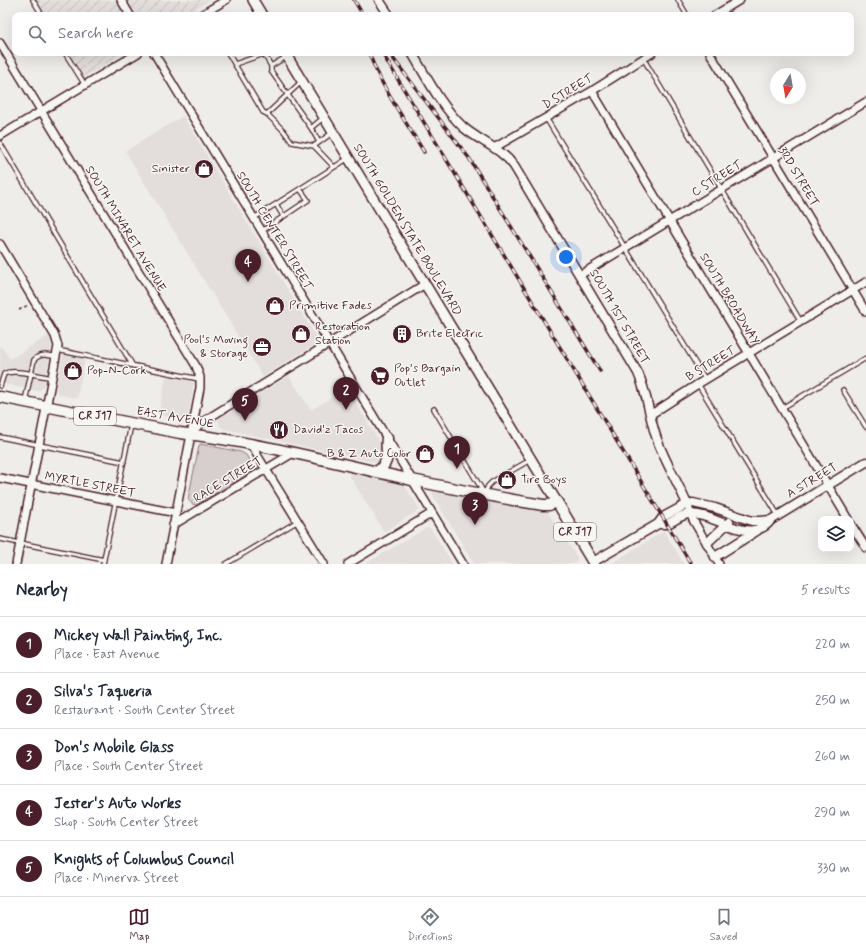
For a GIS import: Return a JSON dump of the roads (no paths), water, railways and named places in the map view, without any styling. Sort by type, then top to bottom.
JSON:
[{"type":"main road","points":[[253,0],[260,12]]},
{"type":"main road","name":"SOUTH GOLDEN STATE BOULEVARD","points":[[287,56],[557,502],[592,563]]},
{"type":"main road","name":"EAST AVENUE","points":[[0,397],[131,424],[293,453],[412,480],[484,494],[543,505],[549,505],[557,502]]},
{"type":"main road","points":[[377,472],[383,466],[387,458],[387,438]]},
{"type":"street","points":[[121,0],[128,12]]},
{"type":"street","points":[[208,12],[226,0]]},
{"type":"street","points":[[380,0],[387,12]]},
{"type":"street","points":[[720,12],[740,0]]},
{"type":"street","name":"SOUTH MINARET AVENUE","points":[[0,43],[196,366],[200,379]]},
{"type":"street","points":[[0,136],[133,56]]},
{"type":"street","name":"SOUTH CENTER STREET","points":[[156,56],[463,564]]},
{"type":"street","name":"SOUTH 1ST STREET","points":[[414,56],[448,112],[468,131],[506,157],[514,166],[580,275],[638,373],[658,442],[691,514],[706,543],[717,560]]},
{"type":"street","name":"D STREET","points":[[494,148],[592,91],[647,56]]},
{"type":"street","name":"3RD STREET","points":[[712,56],[866,312]]},
{"type":"street","name":"SOUTH BROADWAY","points":[[592,91],[846,516]]},
{"type":"street","name":"C STREET","points":[[580,275],[866,102]]},
{"type":"street","points":[[0,244],[55,336],[57,342],[57,353],[16,564]]},
{"type":"street","name":"B STREET","points":[[650,415],[698,384],[866,282]]},
{"type":"street","points":[[191,434],[196,427],[204,421],[425,284]]},
{"type":"street","points":[[174,564],[166,562],[200,379]]},
{"type":"street","points":[[194,417],[204,421]]},
{"type":"street","points":[[251,445],[324,564]]},
{"type":"street","name":"RACE STREET","points":[[173,525],[267,470],[293,453]]},
{"type":"street","name":"A STREET","points":[[717,560],[760,525],[765,527],[775,518],[866,462]]},
{"type":"street","name":"MYRTLE STREET","points":[[0,478],[176,513]]},
{"type":"street","points":[[592,563],[658,524],[663,517],[687,504],[702,504],[760,525]]},
{"type":"street","points":[[348,564],[432,513]]},
{"type":"street","points":[[658,524],[667,524],[684,515],[691,514],[742,529],[760,525]]},
{"type":"street","points":[[706,543],[725,524]]},
{"type":"street","points":[[854,529],[866,548]]},
{"type":"lane","points":[[33,0],[40,12]]},
{"type":"lane","points":[[678,0],[685,12]]},
{"type":"lane","points":[[67,56],[85,85]]},
{"type":"lane","points":[[230,56],[263,112],[268,114],[292,142],[314,146],[334,167]]},
{"type":"lane","points":[[235,64],[258,56]]},
{"type":"lane","points":[[265,56],[271,66],[271,71],[319,142]]},
{"type":"lane","points":[[271,66],[285,56]]},
{"type":"lane","points":[[644,58],[801,322]]},
{"type":"lane","points":[[268,114],[302,82]]},
{"type":"lane","points":[[310,128],[324,117]]},
{"type":"lane","points":[[546,118],[706,380]]},
{"type":"lane","points":[[314,146],[333,132]]},
{"type":"lane","points":[[0,143],[133,366]]},
{"type":"lane","points":[[254,218],[348,158]]},
{"type":"lane","points":[[262,231],[308,200],[300,189]]},
{"type":"lane","points":[[276,204],[283,216]]},
{"type":"lane","points":[[24,402],[33,361],[37,356],[57,353],[200,379]]},
{"type":"lane","points":[[782,408],[866,358]]},
{"type":"lane","points":[[0,386],[1,379],[10,371],[52,378]]},
{"type":"lane","points":[[698,384],[775,518]]},
{"type":"lane","points":[[843,390],[866,426]]},
{"type":"lane","points":[[434,409],[484,494]]},
{"type":"lane","points":[[0,539],[104,562],[131,424]]},
{"type":"lane","points":[[0,437],[124,462]]},
{"type":"lane","points":[[484,494],[492,482],[531,459]]},
{"type":"lane","points":[[226,564],[298,521]]},
{"type":"railway","points":[[354,0],[361,12]]},
{"type":"railway","points":[[370,56],[387,92],[424,152]]},
{"type":"railway","points":[[384,56],[691,564]]},
{"type":"railway","points":[[391,56],[469,158],[600,371]]},
{"type":"place","name":"Sinister","points":[[204,169]]},
{"type":"place","name":"Jester's Auto Works","points":[[248,282]]},
{"type":"place","name":"Primitive Fades","points":[[275,306]]},
{"type":"place","name":"Restoration Station","points":[[301,334]]},
{"type":"place","name":"Brite Electric","points":[[402,334]]},
{"type":"place","name":"Pool's Moving & Storage","points":[[262,347]]},
{"type":"place","name":"Pop-N-Cork","points":[[73,371]]},
{"type":"place","name":"Pop's Bargain Outlet","points":[[380,376]]},
{"type":"place","name":"Silva's Taqueria","points":[[346,410]]},
{"type":"place","name":"Knights of Columbus Council","points":[[245,421]]},
{"type":"place","name":"David'z Tacos","points":[[279,430]]},
{"type":"place","name":"B & Z Auto Color","points":[[425,454]]},
{"type":"place","name":"Mickey Wall Painting, Inc.","points":[[457,469]]},
{"type":"place","name":"Tire Boys","points":[[507,480]]},
{"type":"place","name":"Don's Mobile Glass","points":[[475,525]]}]
